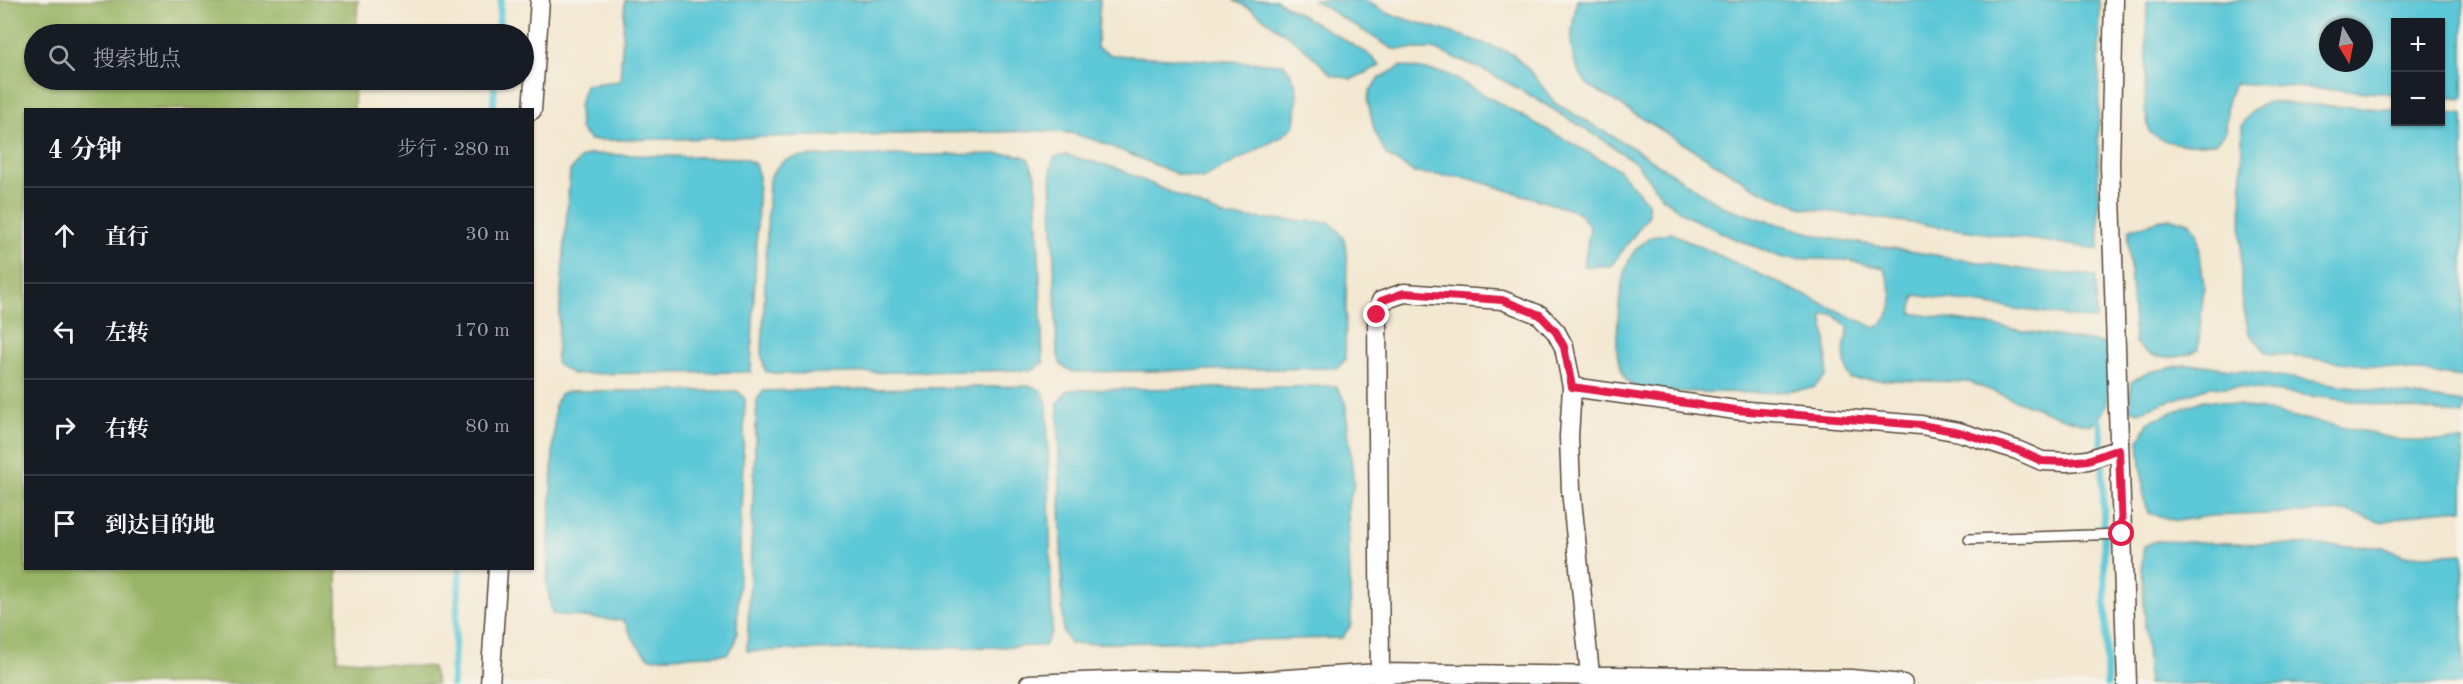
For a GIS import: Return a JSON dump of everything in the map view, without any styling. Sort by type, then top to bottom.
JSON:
[{"type":"street","points":[[534,82],[540,0]]},
{"type":"street","points":[[2114,0],[2110,165],[2127,684]]},
{"type":"street","points":[[532,108],[533,90]]},
{"type":"street","points":[[1382,679],[1377,315],[1381,301],[1404,293],[1502,300],[1540,315],[1556,332],[1564,347],[1572,387],[1569,437],[1571,490],[1590,680]]},
{"type":"street","points":[[1572,387],[1736,410],[1921,425],[1959,432],[2017,450],[2042,461],[2088,460],[2119,449]]},
{"type":"street","points":[[490,684],[498,570]]},
{"type":"street","points":[[1029,684],[1134,680],[1239,682],[1382,679],[1851,679],[1903,684]]},
{"type":"lane","points":[[1969,539],[2122,534]]},
{"type":"green space","points":[[0,0],[358,0],[357,24],[24,24],[24,90],[355,90],[354,108],[24,108],[24,570],[337,570],[337,659],[432,667],[437,684],[0,684]]},
{"type":"water","points":[[625,0],[1100,0],[1097,48],[1112,55],[1284,64],[1296,86],[1295,125],[1281,137],[1202,179],[1177,174],[1098,141],[1070,133],[1044,131],[590,140],[580,129],[579,105],[585,85],[620,81]]},
{"type":"water","points":[[1233,0],[1276,0],[1367,53],[1380,66],[1352,79],[1332,75],[1302,46],[1251,9]]},
{"type":"water","points":[[1313,0],[1364,0],[1389,14],[1466,37],[1512,54],[1530,71],[1555,103],[1636,150],[1720,205],[1828,238],[2040,272],[2096,276],[2096,320],[1915,295],[1911,313],[2107,344],[2109,390],[2104,411],[2089,425],[2057,416],[1969,382],[1850,379],[1844,354],[1849,328],[1833,314],[1822,316],[1826,339],[1827,375],[1813,388],[1765,393],[1648,391],[1635,387],[1625,378],[1619,364],[1617,335],[1619,306],[1623,277],[1628,263],[1643,242],[1655,236],[1671,233],[1875,328],[1883,322],[1891,309],[1890,285],[1884,268],[1845,260],[1783,258],[1733,238],[1687,216],[1663,198],[1637,164],[1605,141],[1528,94],[1486,71],[1434,49],[1393,49]]},
{"type":"water","points":[[1577,0],[2100,0],[2099,249],[1804,208],[1757,189],[1588,85],[1580,74],[1572,54],[1571,44]]},
{"type":"water","points":[[2147,0],[2463,0],[2463,99],[2445,97],[2445,18],[2391,18],[2391,94],[2235,83],[2228,98],[2226,131],[2215,143],[2173,143],[2150,133],[2145,110]]},
{"type":"water","points":[[1401,66],[1445,73],[1618,169],[1648,203],[1649,215],[1611,266],[1584,266],[1590,227],[1578,212],[1468,178],[1415,173],[1386,155],[1374,129],[1368,102],[1369,92],[1380,78]]},
{"type":"water","points":[[2267,102],[2391,110],[2391,126],[2445,126],[2445,113],[2463,114],[2463,377],[2267,353],[2249,333],[2241,294],[2242,125],[2252,111]]},
{"type":"water","points":[[590,154],[743,158],[755,164],[759,177],[751,372],[572,374],[556,363],[570,171],[580,159]]},
{"type":"water","points":[[1015,154],[1028,158],[1036,177],[1043,363],[1032,370],[777,374],[765,371],[762,356],[769,180],[778,166],[789,159],[819,156]]},
{"type":"water","points":[[1066,155],[1116,168],[1226,217],[1329,222],[1342,236],[1347,255],[1345,360],[1338,368],[1073,372],[1061,365],[1057,351],[1051,169],[1054,157]]},
{"type":"water","points":[[2169,218],[2189,222],[2197,231],[2204,286],[2198,350],[2181,356],[2165,358],[2149,354],[2135,343],[2128,239],[2130,229]]},
{"type":"water","points":[[2185,365],[2204,365],[2463,403],[2463,415],[2240,387],[2209,387],[2138,412],[2130,409],[2131,382],[2149,372]]},
{"type":"water","points":[[1032,386],[1042,391],[1047,403],[1052,631],[1044,646],[747,651],[757,400],[763,391]]},
{"type":"water","points":[[1336,386],[1345,401],[1354,485],[1348,504],[1351,625],[1342,638],[1070,644],[1063,631],[1058,403],[1068,390]]},
{"type":"water","points":[[569,391],[738,391],[745,399],[737,632],[734,645],[727,654],[651,658],[638,646],[624,621],[552,614],[547,585],[555,405],[560,394]]},
{"type":"water","points":[[2204,400],[2225,402],[2406,441],[2463,441],[2463,509],[2426,512],[2382,522],[2347,511],[2210,516],[2177,521],[2149,513],[2144,499],[2139,441],[2149,421]]},
{"type":"water","points":[[2156,541],[2383,547],[2404,556],[2463,553],[2463,684],[2148,684],[2142,564],[2144,546]]},
{"type":"waterway","points":[[499,24],[501,0]]},
{"type":"waterway","points":[[493,108],[494,90]]},
{"type":"waterway","points":[[2099,420],[2102,439],[2107,684]]},
{"type":"waterway","points":[[452,684],[460,570]]},
{"type":"route","points":[[1377,315],[1381,301],[1404,293],[1502,300],[1540,315],[1556,332],[1564,347],[1572,387],[1736,410],[1921,425],[1959,432],[2017,450],[2042,461],[2088,460],[2119,449],[2122,534]]}]
